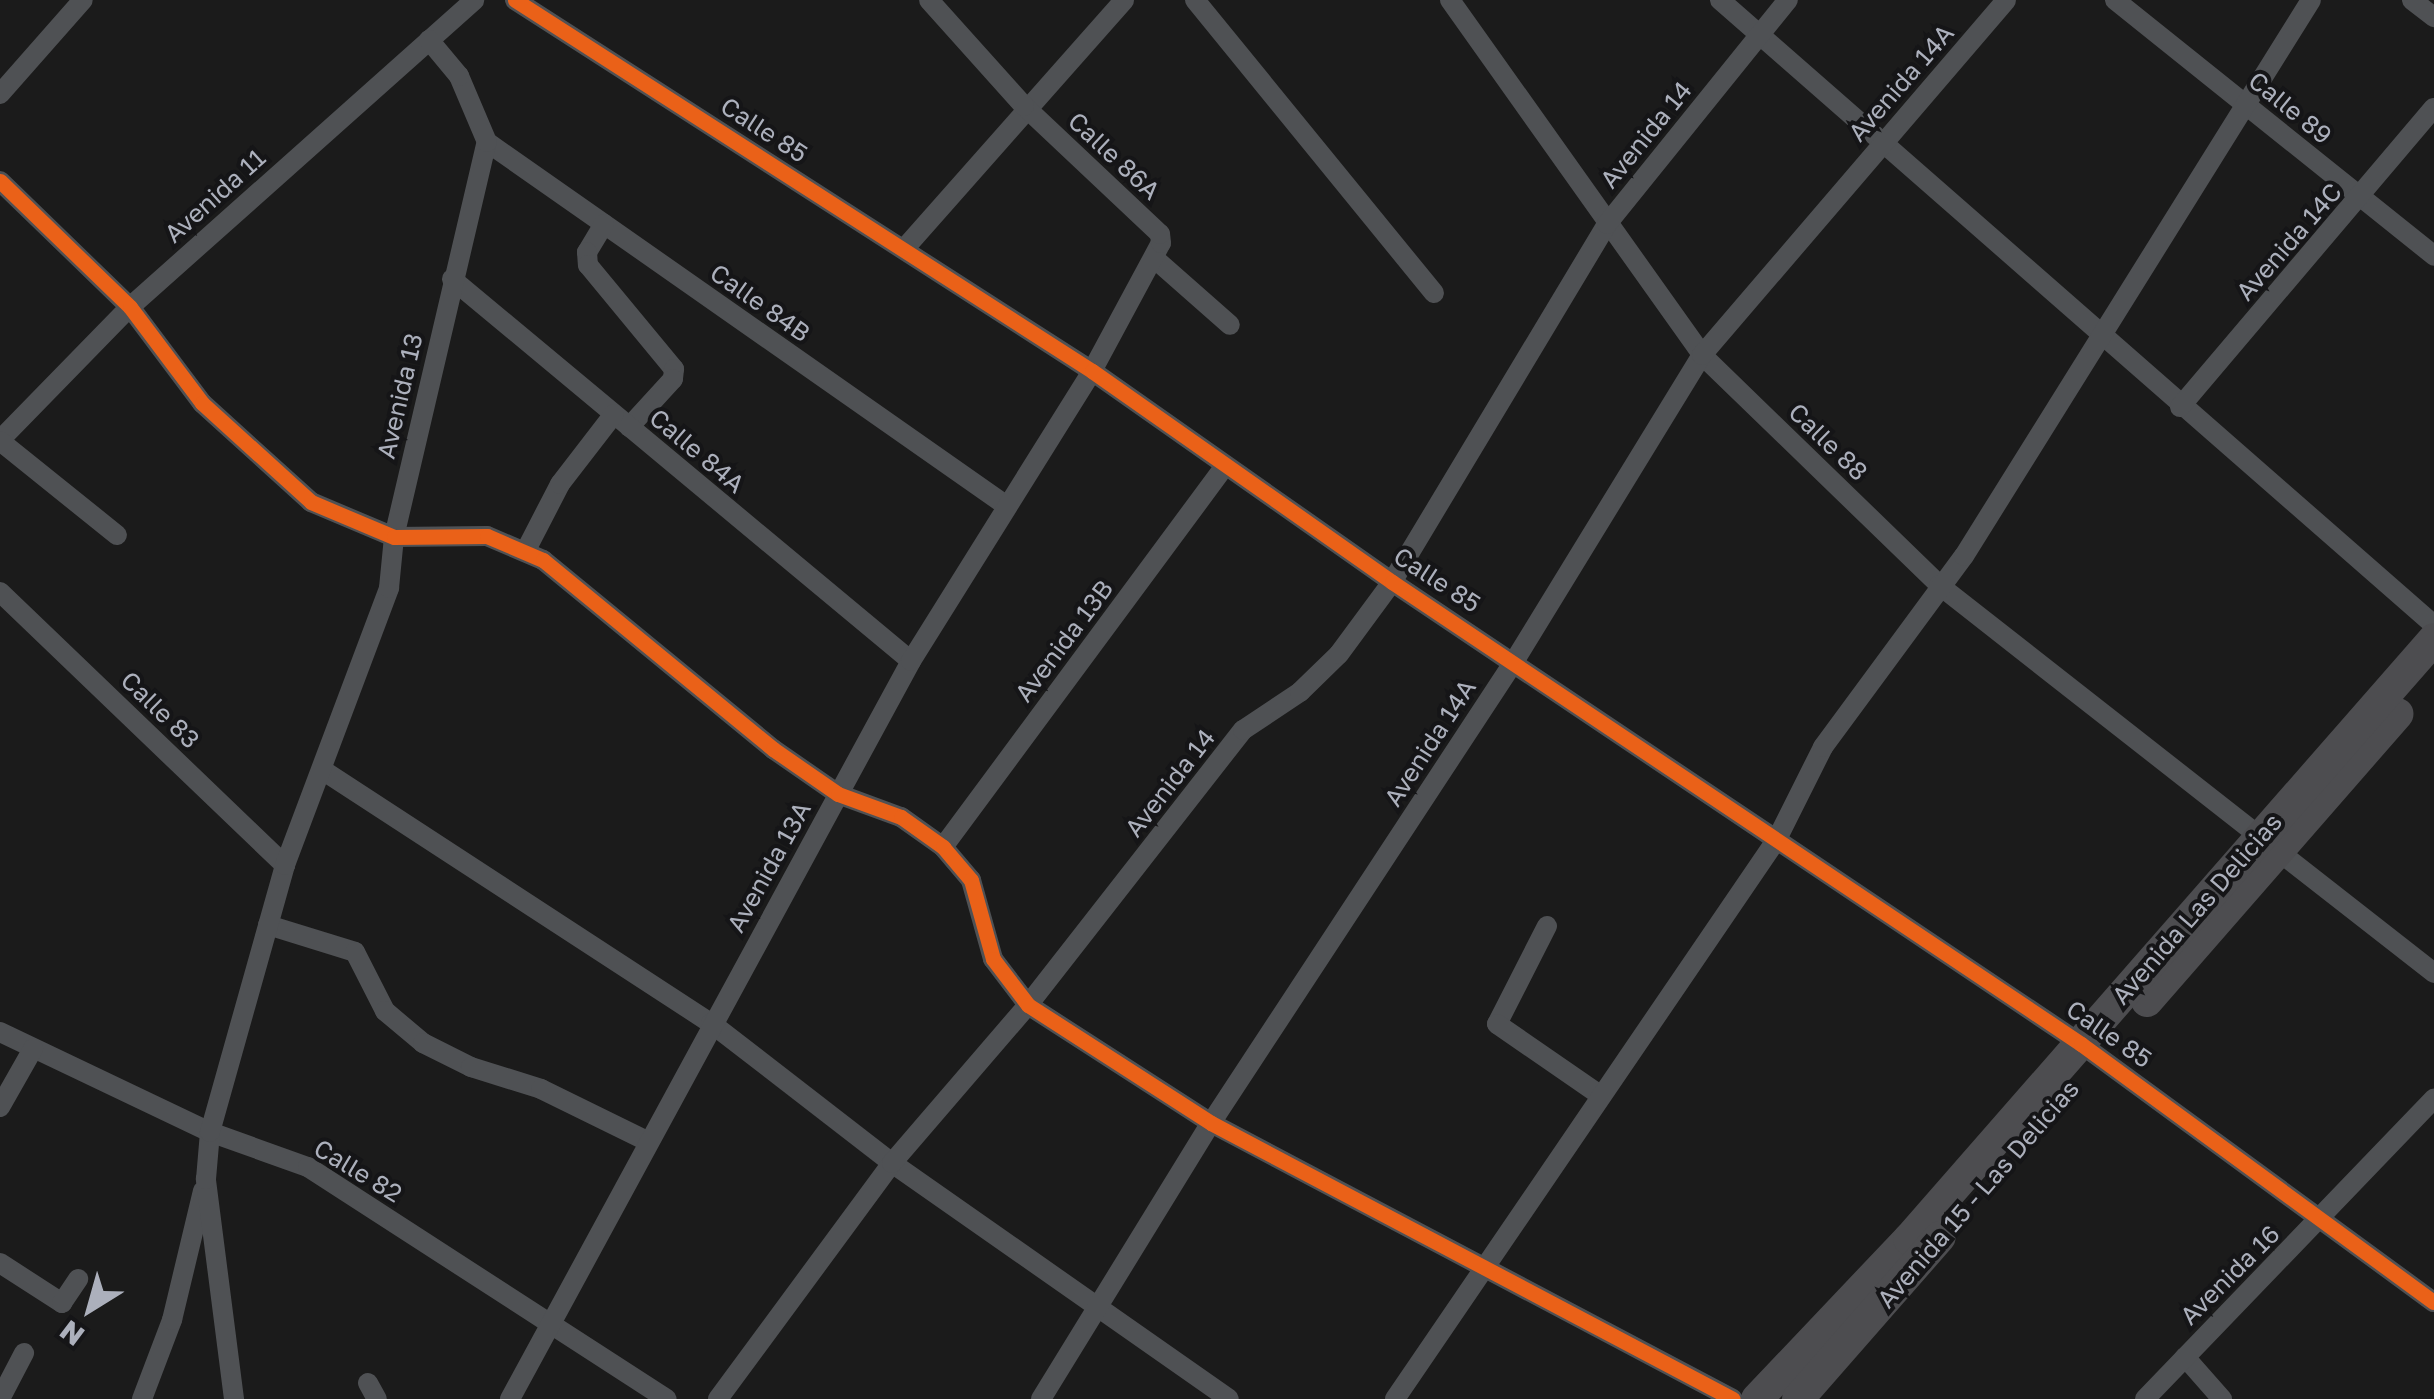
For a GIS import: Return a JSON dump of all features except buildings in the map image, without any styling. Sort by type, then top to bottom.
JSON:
[{"type":"main road","name":"Avenida Las Delicias","points":[[2268,843],[2434,640]]},
{"type":"main road","name":"Avenida 15 - Las Delicias","points":[[1798,1399],[2268,843],[2434,672]]},
{"type":"main road","points":[[1757,1399],[2090,1050]]},
{"type":"street","points":[[0,94],[84,0]]},
{"type":"street","name":"Avenida 11","points":[[0,440],[130,306],[474,0]]},
{"type":"street","name":"Calle 85","points":[[515,0],[1092,371],[1392,582],[1515,660],[2090,1050],[2434,1302]]},
{"type":"street","name":"Calle 86A","points":[[929,0],[1024,106],[1160,234],[1154,258]]},
{"type":"street","points":[[904,249],[1024,106],[1124,0]]},
{"type":"street","points":[[1195,0],[1434,294]]},
{"type":"street","name":"Calle 88","points":[[1450,0],[1702,355],[1939,585],[2434,973]]},
{"type":"street","points":[[1720,0],[1761,32],[2102,340],[2434,625]]},
{"type":"street","name":"Avenida 14","points":[[718,1399],[892,1163],[1028,1005],[1243,730],[1300,692],[1339,654],[1392,582],[1607,224],[1788,0]]},
{"type":"street","name":"Avenida 14A","points":[[1041,1399],[1211,1123],[1515,660],[1702,355],[2006,0]]},
{"type":"street","name":"Calle 89","points":[[2115,0],[2434,256]]},
{"type":"street","points":[[1394,1399],[1481,1266],[1777,840],[1823,747],[1964,556],[2249,107],[2311,0]]},
{"type":"street","points":[[2412,0],[2434,18]]},
{"type":"street","points":[[429,40],[460,76],[487,142]]},
{"type":"street","name":"Avenida 14C","points":[[2180,408],[2434,108]]},
{"type":"street","name":"Calle 84B","points":[[487,142],[1004,504]]},
{"type":"street","name":"Avenida 13","points":[[206,1180],[210,1132],[285,865],[324,771],[389,588],[394,536],[487,142]]},
{"type":"street","points":[[0,181],[130,306],[202,404],[256,457],[311,502],[394,536],[487,536],[526,550],[838,794],[901,817],[943,847],[971,880],[993,959],[1028,1005],[1211,1123],[1733,1399]]},
{"type":"street","points":[[526,550],[560,484],[622,420],[673,379],[674,369],[588,265],[588,252],[604,224]]},
{"type":"street","points":[[1092,371],[1154,258],[1230,325]]},
{"type":"street","name":"Calle 84A","points":[[452,279],[911,661]]},
{"type":"street","name":"Avenida 13A","points":[[510,1399],[549,1320],[911,661],[1004,504],[1092,371]]},
{"type":"street","points":[[0,440],[117,535]]},
{"type":"street","name":"Avenida 13B","points":[[943,847],[1226,465]]},
{"type":"street","name":"Calle 83","points":[[0,592],[285,865]]},
{"type":"street","points":[[324,771],[711,1023],[892,1163],[1099,1303],[1228,1399]]},
{"type":"street","points":[[268,925],[356,952],[385,1011],[423,1043],[472,1068],[541,1088],[647,1141]]},
{"type":"street","points":[[1547,926],[1498,1024],[1600,1095]]},
{"type":"street","name":"Calle 82","points":[[0,1032],[210,1132],[308,1167],[666,1399]]},
{"type":"street","points":[[0,1108],[34,1049]]},
{"type":"street","name":"Avenida 16","points":[[2146,1399],[2434,1099]]},
{"type":"street","points":[[142,1399],[172,1320],[206,1180]]},
{"type":"street","points":[[206,1180],[234,1399]]},
{"type":"street","points":[[0,1263],[62,1303],[78,1279]]},
{"type":"street","points":[[0,1399],[24,1353]]},
{"type":"street","points":[[2184,1357],[2222,1399]]},
{"type":"cycle path","points":[[515,0],[1092,371],[1392,582],[2081,1044],[2434,1302]]},
{"type":"cycle path","points":[[0,181],[130,307],[202,403],[311,502],[394,537],[487,536],[543,560],[773,749],[838,794],[901,817],[943,847],[971,880],[993,959],[1028,1005],[1211,1123],[1733,1399]]}]
